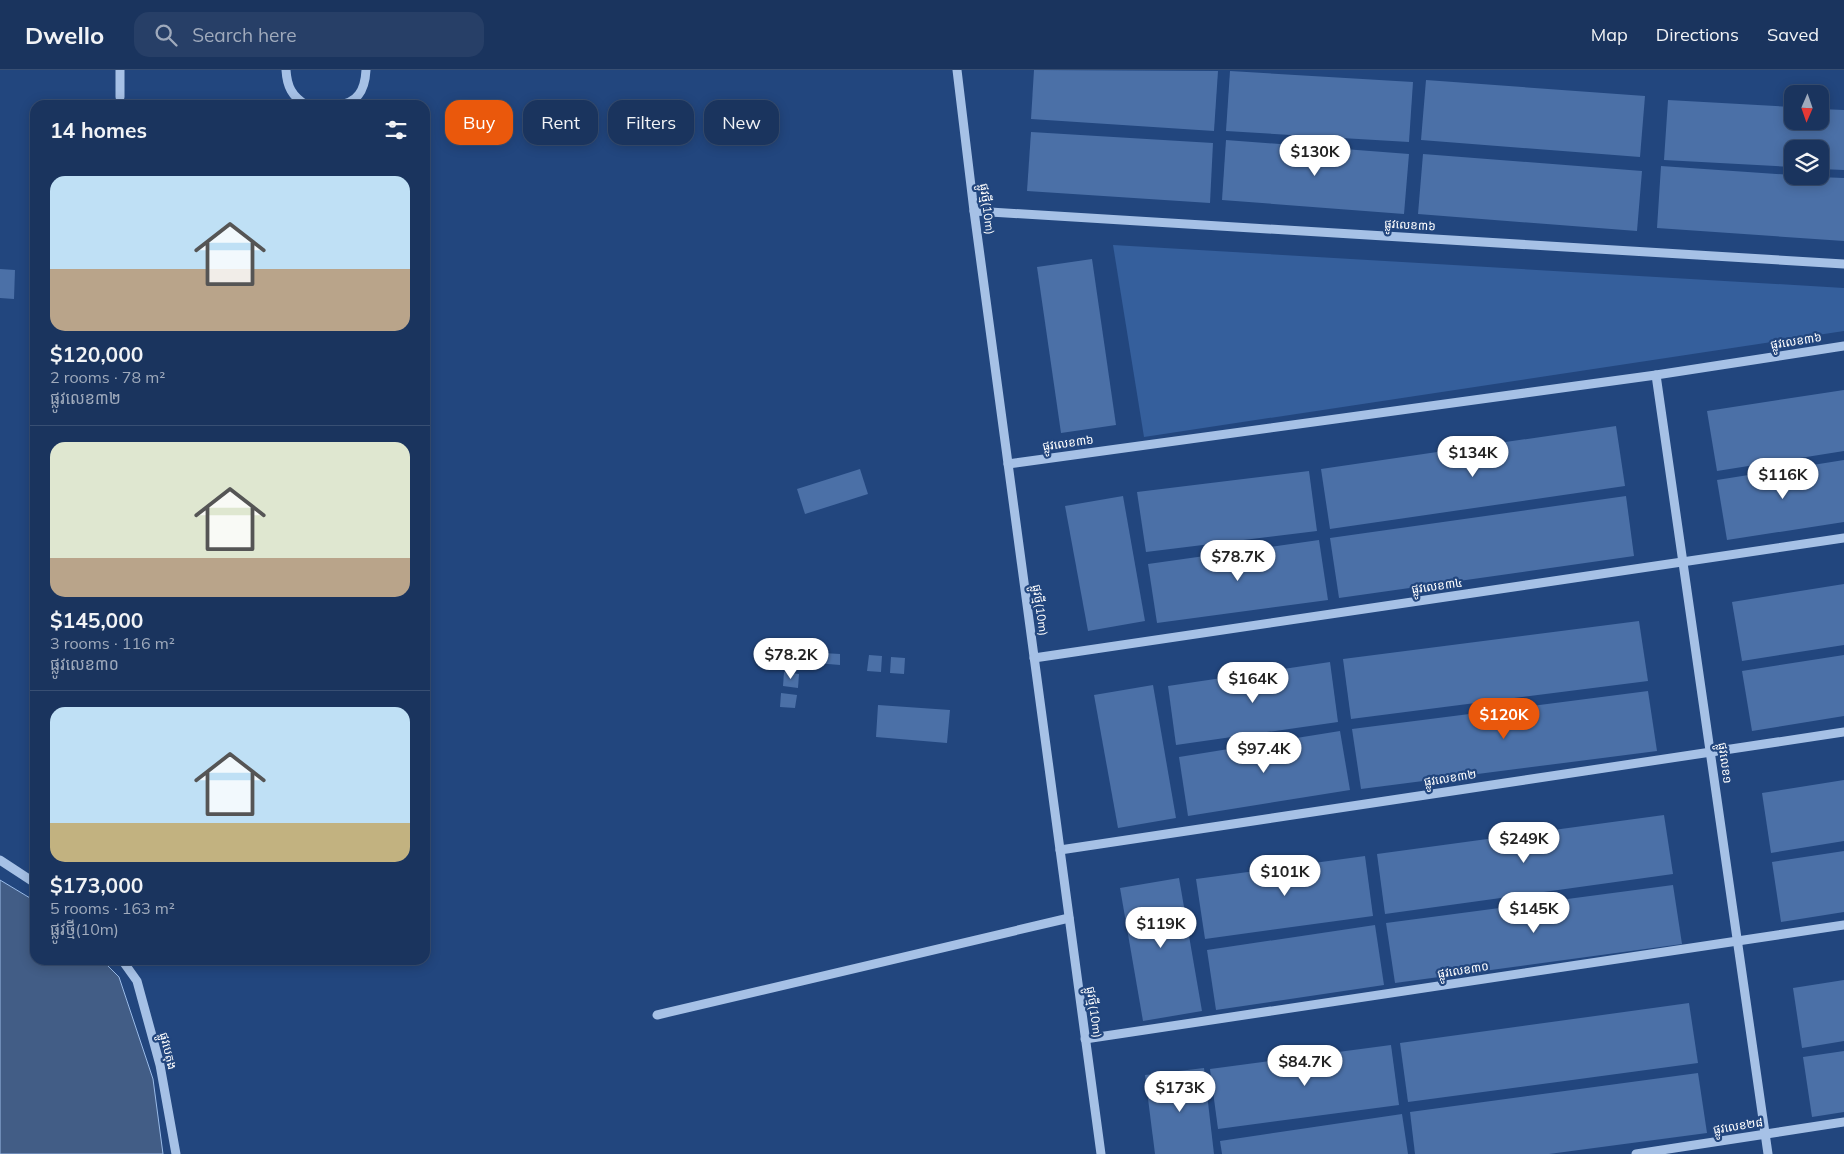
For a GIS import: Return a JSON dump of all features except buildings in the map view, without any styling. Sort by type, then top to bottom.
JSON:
[{"type":"street","points":[[120,70],[120,97]]},
{"type":"street","points":[[286,70],[286,78],[294,97],[298,100]]},
{"type":"street","points":[[353,100],[362,93],[366,70]]},
{"type":"street","name":"ផ្លូវថ្មី(10m)","points":[[957,70],[974,211],[1101,1154]]},
{"type":"street","name":"ផ្លូវលេខ៣៦","points":[[974,211],[1844,264]]},
{"type":"street","name":"ផ្លូវលេខ៣៦","points":[[1008,464],[1656,375],[1844,346]]},
{"type":"street","name":"ផ្លូវលេខ១","points":[[1656,375],[1768,1154]]},
{"type":"street","name":"ផ្លូវលេខ៣៤","points":[[1034,658],[1844,538]]},
{"type":"street","name":"ផ្លូវលេខ៣២","points":[[1060,850],[1844,732]]},
{"type":"street","points":[[0,860],[30,880]]},
{"type":"street","points":[[657,1015],[1069,918]]},
{"type":"street","name":"ផ្លូវលេខ៣០","points":[[1085,1039],[1844,925]]},
{"type":"street","name":"ផ្លូវបេតុង","points":[[126,965],[137,981],[160,1065],[176,1154]]},
{"type":"street","name":"ផ្លូវលេខ២៨","points":[[1636,1154],[1844,1122]]},
{"type":"shaded area","points":[[1113,245],[1844,288],[1844,331],[1144,437]]},
{"type":"shaded area","points":[[0,880],[30,898],[30,965],[107,965],[119,977],[153,1079],[163,1154],[0,1154]]}]
